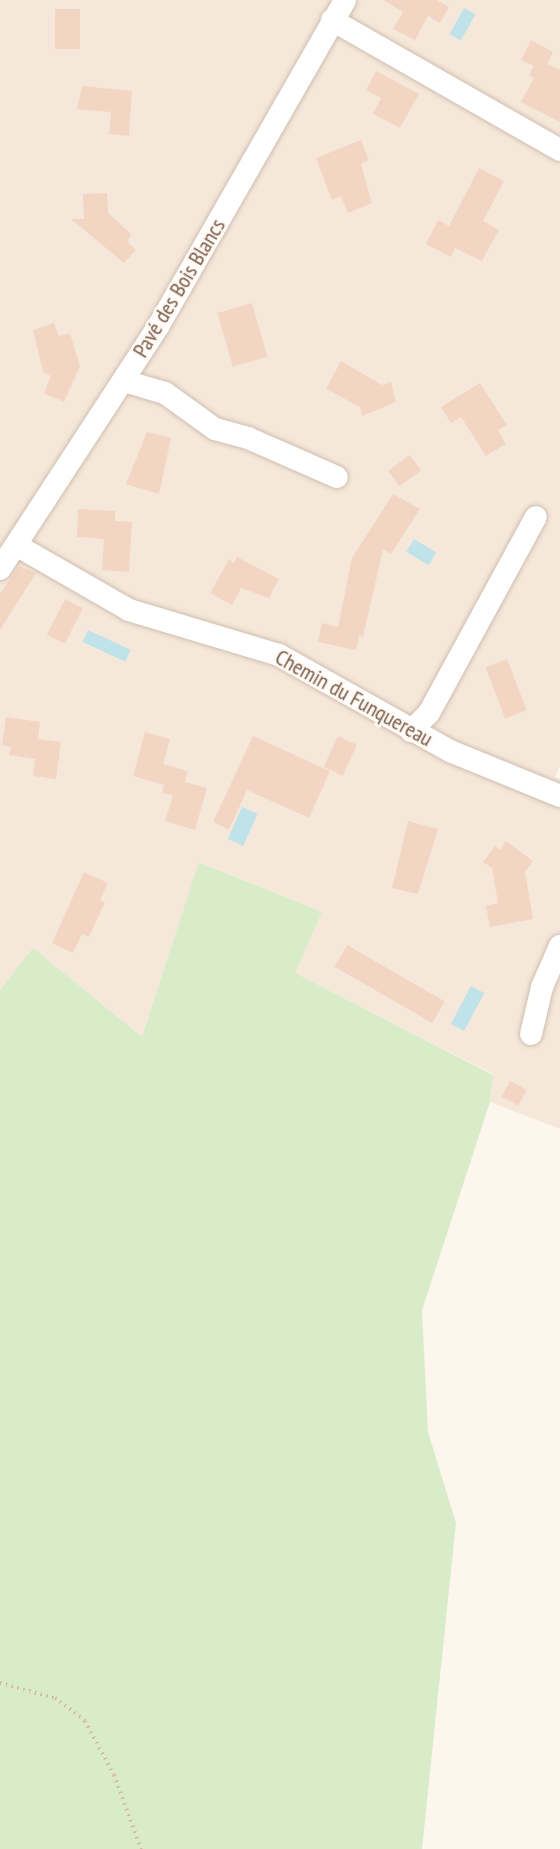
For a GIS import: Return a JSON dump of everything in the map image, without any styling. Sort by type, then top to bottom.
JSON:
[{"type":"street","name":"Pavé des Bois Blancs","points":[[0,569],[124,381],[345,0]]},
{"type":"street","points":[[332,20],[560,150]]},
{"type":"street","points":[[124,381],[165,393],[215,429],[248,438],[337,477]]},
{"type":"street","points":[[411,731],[429,712],[536,517]]},
{"type":"street","name":"Chemin du Funquereau","points":[[16,545],[129,610],[287,659],[411,731],[490,770],[560,796]]},
{"type":"street","points":[[531,1034],[542,987],[560,946]]},
{"type":"path","points":[[0,1683],[56,1698],[85,1720],[114,1775],[141,1849]]},
{"type":"shaded area","points":[[0,0],[560,0],[560,766],[555,777],[560,779],[560,1129],[490,1102],[493,1074],[294,973],[322,912],[200,862],[142,1037],[33,949],[0,990]]},
{"type":"green space","points":[[199,862],[322,912],[295,973],[493,1075],[490,1102],[422,1310],[428,1432],[456,1523],[422,1849],[0,1849],[0,990],[33,948],[142,1037]]},
{"type":"water","points":[[464,8],[475,14],[461,41],[449,34]]},
{"type":"water","points":[[414,539],[436,552],[429,565],[406,552]]},
{"type":"water","points":[[88,630],[131,650],[125,662],[83,642]]},
{"type":"water","points":[[242,807],[258,814],[243,846],[228,839]]},
{"type":"water","points":[[471,986],[484,993],[464,1031],[451,1024]]},
{"type":"building","points":[[383,0],[437,0],[449,7],[440,23],[428,16],[415,40],[393,29],[403,12]]},
{"type":"building","points":[[55,9],[80,9],[80,49],[55,49]]},
{"type":"building","points":[[531,40],[553,52],[547,64],[560,70],[560,122],[521,102],[534,78],[529,75],[534,66],[521,60]]},
{"type":"building","points":[[376,71],[419,94],[400,128],[373,114],[381,98],[366,90]]},
{"type":"building","points":[[82,86],[132,91],[129,136],[109,134],[111,112],[77,109]]},
{"type":"building","points":[[361,140],[369,160],[361,164],[372,203],[348,213],[341,196],[332,200],[316,158]]},
{"type":"building","points":[[479,168],[504,181],[483,221],[499,230],[482,261],[455,248],[451,257],[426,244],[438,220],[449,226]]},
{"type":"building","points":[[107,193],[108,213],[131,234],[128,242],[136,250],[124,263],[71,219],[84,219],[83,194]]},
{"type":"building","points":[[252,303],[267,357],[233,367],[217,313]]},
{"type":"building","points":[[54,323],[59,336],[70,333],[80,366],[64,402],[44,393],[51,376],[43,372],[33,330]]},
{"type":"building","points":[[341,361],[382,385],[391,382],[396,402],[362,416],[360,407],[326,389]]},
{"type":"building","points":[[480,383],[507,425],[498,430],[506,444],[486,456],[461,417],[451,423],[441,407]]},
{"type":"building","points":[[147,432],[171,438],[159,494],[126,484]]},
{"type":"building","points":[[410,455],[421,470],[399,486],[388,471]]},
{"type":"building","points":[[393,494],[420,509],[391,554],[383,549],[363,637],[359,636],[356,650],[318,642],[322,623],[338,627],[352,558]]},
{"type":"building","points":[[78,509],[115,511],[115,521],[132,522],[129,572],[102,570],[104,539],[77,537]]},
{"type":"building","points":[[237,557],[279,579],[269,598],[241,588],[232,605],[210,593],[229,559],[234,563]]},
{"type":"building","points":[[19,566],[36,573],[0,630],[0,594]]},
{"type":"building","points":[[65,599],[83,608],[65,644],[47,635]]},
{"type":"building","points":[[507,659],[527,710],[505,719],[486,667]]},
{"type":"building","points":[[6,717],[40,722],[38,739],[61,742],[56,779],[33,776],[35,759],[9,755],[11,747],[2,745]]},
{"type":"building","points":[[145,732],[170,739],[163,764],[188,771],[185,782],[207,788],[195,830],[165,821],[173,795],[162,793],[164,785],[133,776]]},
{"type":"building","points":[[253,736],[330,771],[309,818],[247,790],[229,830],[213,822]]},
{"type":"building","points":[[338,736],[357,745],[343,776],[324,767]]},
{"type":"building","points":[[408,821],[438,829],[418,894],[392,888]]},
{"type":"building","points":[[506,841],[533,861],[525,872],[533,919],[490,927],[486,906],[498,903],[492,868],[483,862],[495,846],[500,850]]},
{"type":"building","points":[[84,872],[108,883],[100,900],[105,902],[89,937],[82,934],[73,953],[52,943]]},
{"type":"building","points":[[347,945],[445,1001],[432,1023],[334,967]]},
{"type":"building","points":[[510,1081],[527,1090],[518,1106],[502,1097]]}]
